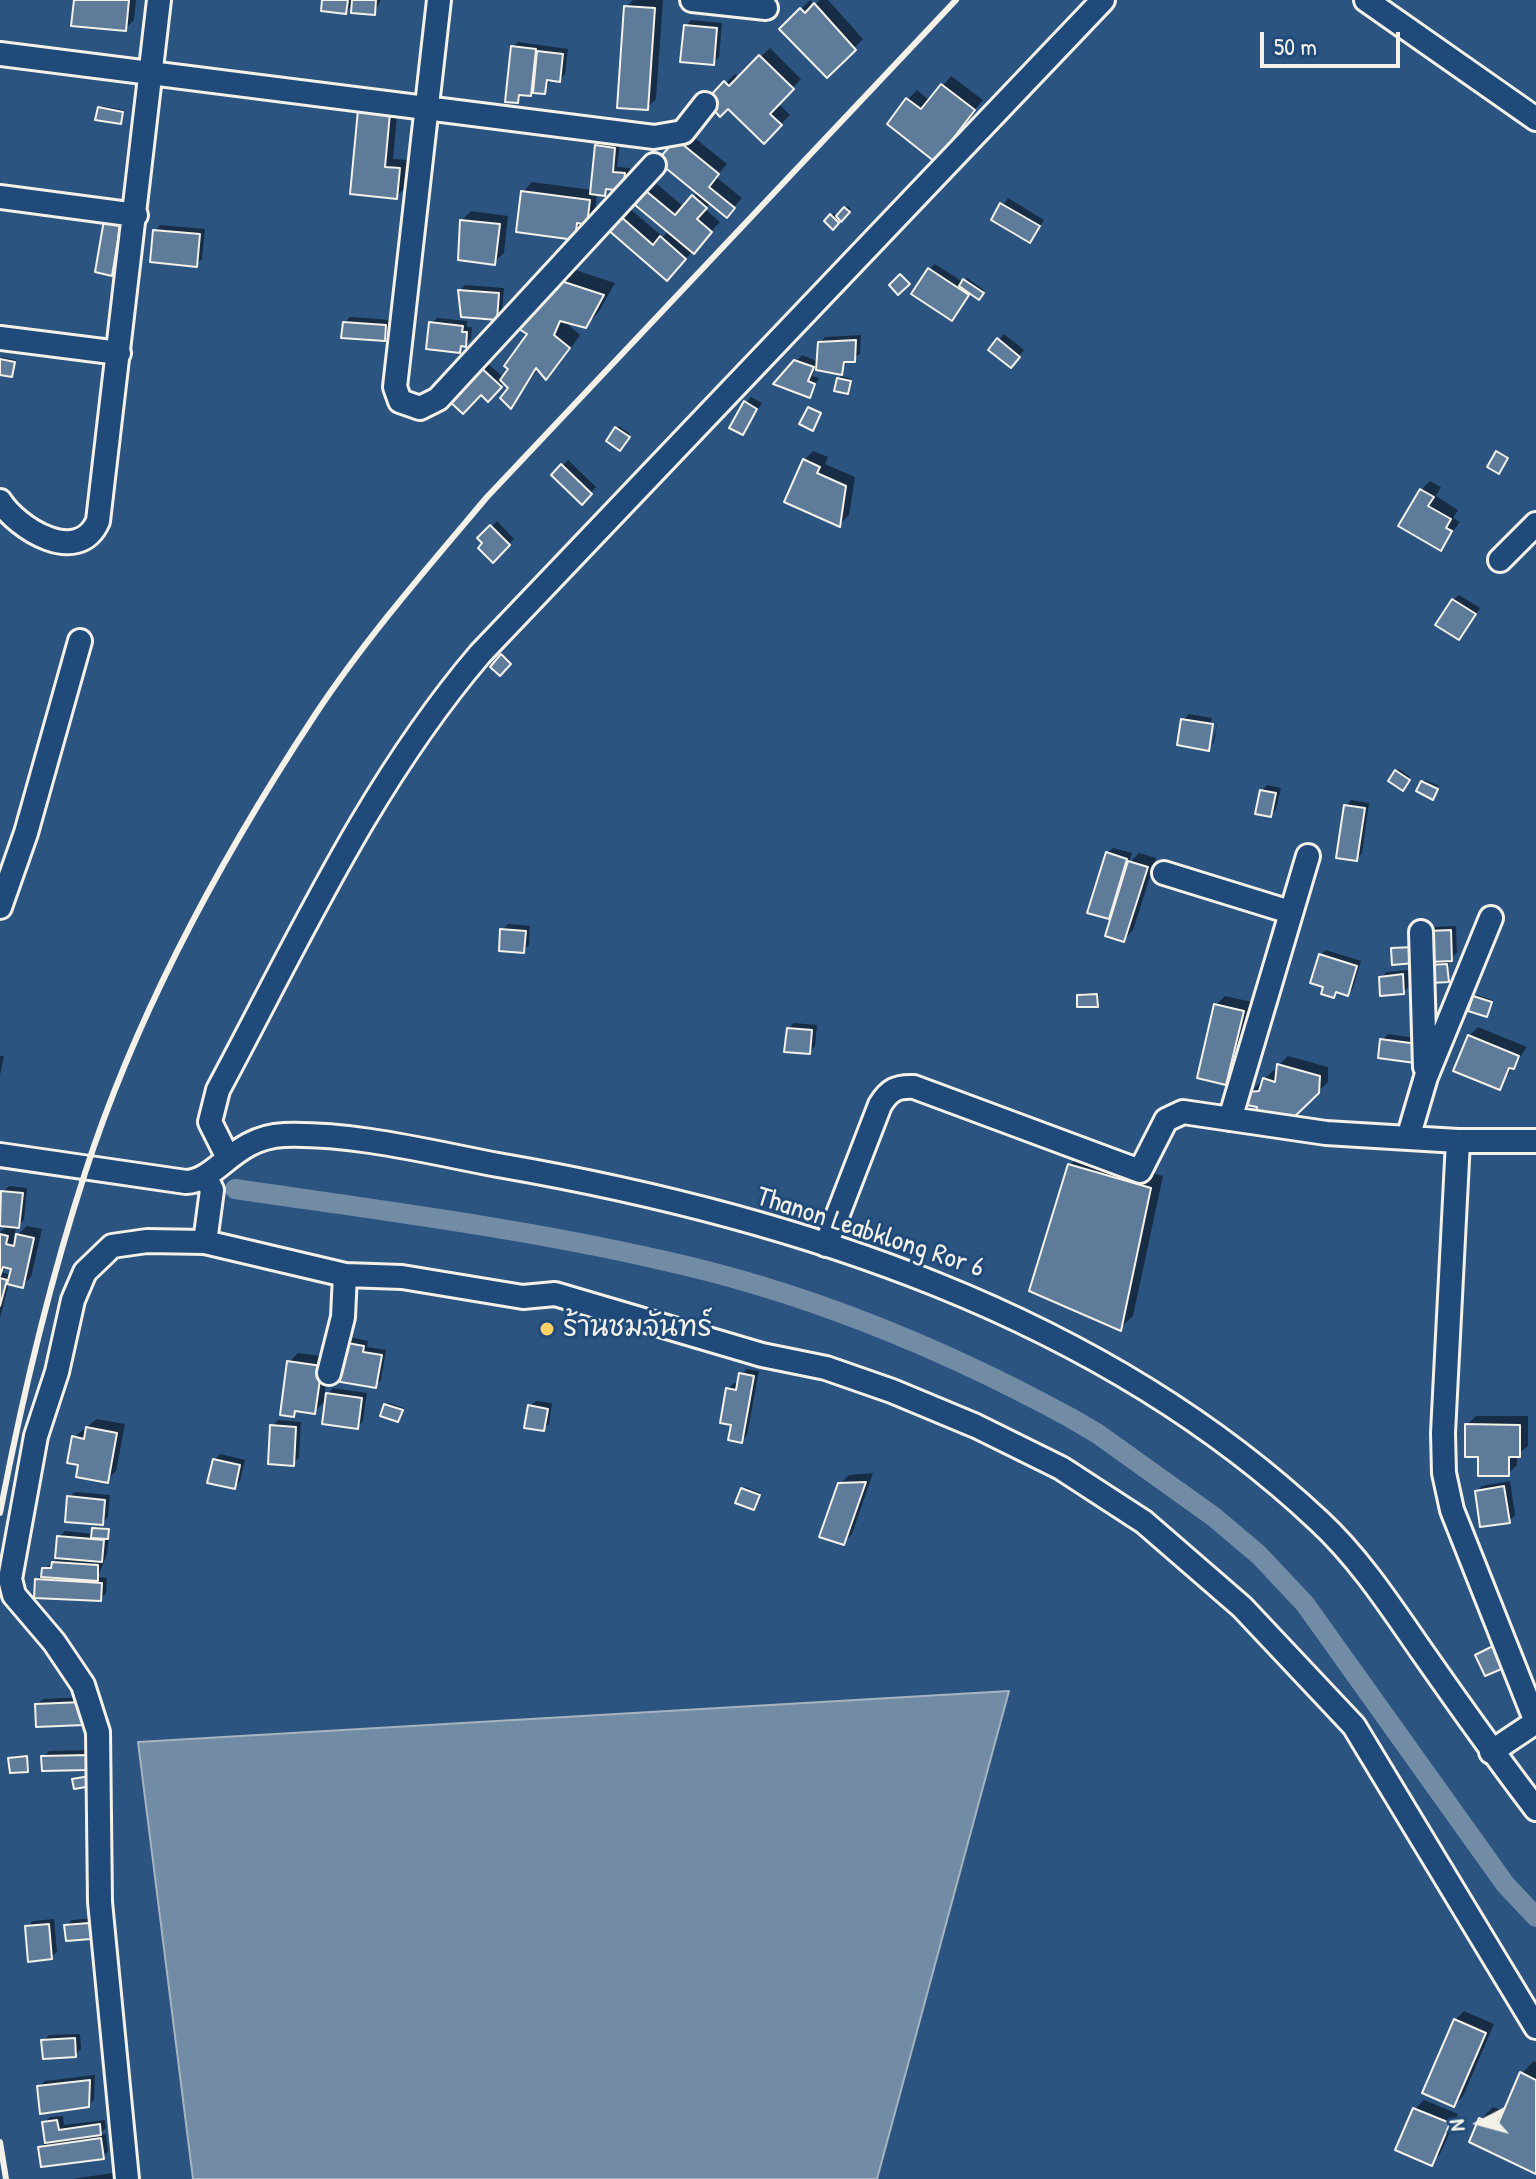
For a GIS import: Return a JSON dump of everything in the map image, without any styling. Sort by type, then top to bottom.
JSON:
[{"type":"street","points":[[0,501],[16,522],[60,542],[76,541],[92,531],[98,521],[159,0]]},
{"type":"street","points":[[439,0],[395,387],[400,401],[412,408],[426,407],[438,399],[654,165]]},
{"type":"street","points":[[692,0],[766,8]]},
{"type":"street","points":[[227,1156],[210,1122],[218,1090],[356,832],[435,706],[480,654],[1103,0]]},
{"type":"street","points":[[1366,0],[1536,119]]},
{"type":"street","points":[[0,54],[658,137],[686,129],[705,104]]},
{"type":"street","points":[[0,197],[136,215]]},
{"type":"street","points":[[0,338],[119,353]]},
{"type":"street","points":[[1500,560],[1536,524]]},
{"type":"street","points":[[0,907],[26,833],[80,641]]},
{"type":"street","points":[[1230,1119],[1308,856]]},
{"type":"street","points":[[1164,873],[1290,912]]},
{"type":"street","points":[[1408,1138],[1426,1077],[1491,918]]},
{"type":"street","points":[[1421,932],[1426,1077]]},
{"type":"street","points":[[826,1245],[880,1105],[893,1089],[902,1086],[914,1087],[1140,1171],[1170,1116],[1183,1112],[1326,1133],[1458,1141],[1536,1141]]},
{"type":"street","name":"Thanon Leabklong Ror 6","points":[[205,1176],[227,1156],[256,1140],[279,1136],[391,1146],[594,1182],[826,1245],[1026,1321],[1141,1385],[1216,1438],[1319,1521],[1370,1577],[1491,1752],[1536,1809]]},
{"type":"street","points":[[1458,1141],[1444,1365],[1444,1473],[1452,1510],[1536,1722],[1491,1752]]},
{"type":"street","points":[[0,1155],[186,1182],[205,1176],[212,1190],[205,1242]]},
{"type":"street","points":[[127,2179],[100,1902],[98,1732],[83,1685],[54,1642],[14,1595],[10,1579],[36,1436],[57,1372],[73,1300],[85,1272],[104,1251],[127,1242],[205,1242],[345,1275],[402,1277],[523,1297],[555,1294],[762,1355],[826,1368],[976,1426],[1102,1492],[1144,1522],[1242,1607],[1354,1726],[1536,2027]]},
{"type":"street","points":[[329,1373],[343,1317],[345,1275]]},
{"type":"water","points":[[1009,1691],[877,2179],[193,2179],[138,1742]]},
{"type":"building","points":[[74,0],[129,0],[126,31],[71,26]]},
{"type":"building","points":[[322,0],[348,0],[346,14],[321,11]]},
{"type":"building","points":[[352,0],[376,0],[375,15],[351,13]]},
{"type":"building","points":[[814,3],[856,50],[827,78],[779,29],[800,8],[805,13]]},
{"type":"building","points":[[624,6],[655,8],[648,110],[617,108]]},
{"type":"building","points":[[684,25],[717,28],[714,65],[680,62]]},
{"type":"building","points":[[511,46],[536,49],[531,96],[519,95],[518,103],[505,102]]},
{"type":"building","points":[[537,51],[563,54],[560,82],[547,80],[545,94],[533,93]]},
{"type":"building","points":[[759,55],[794,89],[770,114],[782,125],[764,144],[728,109],[720,117],[712,108],[716,104],[709,97],[724,81],[729,86]]},
{"type":"building","points":[[941,84],[975,110],[935,162],[887,124],[906,98],[921,109]]},
{"type":"building","points":[[98,107],[123,112],[121,124],[95,120]]},
{"type":"building","points":[[358,110],[390,113],[385,167],[400,168],[397,199],[350,194]]},
{"type":"building","points":[[676,139],[719,174],[709,187],[735,208],[727,218],[657,161]]},
{"type":"building","points":[[595,145],[615,148],[613,172],[625,173],[623,191],[606,189],[605,196],[590,194]]},
{"type":"building","points":[[521,191],[590,200],[587,225],[577,223],[575,240],[516,232]]},
{"type":"building","points":[[646,191],[675,215],[692,195],[707,208],[697,219],[712,232],[694,254],[635,205]]},
{"type":"building","points":[[1000,203],[1040,226],[1030,243],[991,220]]},
{"type":"building","points":[[844,207],[850,212],[841,222],[836,216]]},
{"type":"building","points":[[830,214],[839,223],[833,230],[824,221]]},
{"type":"building","points":[[619,215],[653,245],[660,236],[686,259],[667,281],[607,229]]},
{"type":"building","points":[[104,220],[121,222],[112,276],[95,272]]},
{"type":"building","points":[[460,220],[500,224],[495,265],[458,260]]},
{"type":"building","points":[[153,230],[200,234],[197,267],[150,262]]},
{"type":"building","points":[[928,268],[969,295],[952,321],[911,294]]},
{"type":"building","points":[[900,274],[910,284],[898,295],[889,285]]},
{"type":"building","points":[[555,279],[604,295],[586,328],[560,321],[554,335],[570,348],[546,380],[536,368],[511,409],[500,398],[508,388],[500,380],[508,369],[504,366],[527,334],[514,326]]},
{"type":"building","points":[[963,279],[984,293],[979,300],[959,286]]},
{"type":"building","points":[[458,290],[499,293],[497,320],[461,317]]},
{"type":"building","points":[[343,322],[386,325],[385,341],[341,338]]},
{"type":"building","points":[[429,322],[463,326],[462,332],[467,332],[466,347],[461,346],[460,353],[426,349]]},
{"type":"building","points":[[997,338],[1020,357],[1011,368],[988,350]]},
{"type":"building","points":[[856,340],[855,362],[844,362],[842,375],[816,370],[818,342]]},
{"type":"building","points":[[0,359],[15,362],[12,377],[0,375]]},
{"type":"building","points":[[794,360],[814,367],[808,381],[815,384],[810,398],[773,384]]},
{"type":"building","points":[[478,365],[502,387],[488,402],[481,395],[463,414],[446,398]]},
{"type":"building","points":[[837,378],[851,381],[848,394],[834,391]]},
{"type":"building","points":[[744,401],[757,409],[743,435],[729,428]]},
{"type":"building","points":[[808,407],[821,413],[813,431],[799,424]]},
{"type":"building","points":[[615,427],[630,437],[620,451],[606,441]]},
{"type":"building","points":[[1496,451],[1508,458],[1499,474],[1487,467]]},
{"type":"building","points":[[803,459],[820,467],[817,473],[846,486],[840,527],[784,502]]},
{"type":"building","points":[[561,464],[592,494],[582,505],[551,475]]},
{"type":"building","points":[[1420,489],[1434,497],[1428,506],[1451,519],[1446,528],[1452,531],[1441,551],[1398,526]]},
{"type":"building","points":[[490,525],[510,545],[493,563],[478,548],[482,543],[477,538]]},
{"type":"building","points":[[1452,599],[1476,614],[1459,640],[1435,625]]},
{"type":"building","points":[[501,654],[511,664],[500,676],[490,667]]},
{"type":"building","points":[[1181,719],[1213,724],[1209,751],[1177,745]]},
{"type":"building","points":[[1395,770],[1410,780],[1403,791],[1388,781]]},
{"type":"building","points":[[1421,781],[1438,789],[1433,800],[1416,791]]},
{"type":"building","points":[[1260,790],[1276,793],[1271,817],[1255,814]]},
{"type":"building","points":[[1344,805],[1365,808],[1357,861],[1336,858]]},
{"type":"building","points":[[1106,852],[1127,859],[1109,919],[1087,913]]},
{"type":"building","points":[[1128,861],[1148,867],[1124,942],[1105,936]]},
{"type":"building","points":[[500,929],[526,931],[524,953],[499,951]]},
{"type":"building","points":[[1451,930],[1452,961],[1430,962],[1428,931]]},
{"type":"building","points":[[1414,947],[1415,963],[1392,965],[1391,948]]},
{"type":"building","points":[[1319,954],[1357,966],[1348,996],[1336,992],[1334,998],[1321,994],[1323,987],[1310,983]]},
{"type":"building","points":[[1447,964],[1449,982],[1429,983],[1428,965]]},
{"type":"building","points":[[1403,974],[1404,994],[1380,996],[1379,977]]},
{"type":"building","points":[[1097,994],[1098,1007],[1077,1007],[1077,995]]},
{"type":"building","points":[[1473,996],[1492,1002],[1487,1017],[1468,1011]]},
{"type":"building","points":[[1214,1004],[1244,1011],[1226,1085],[1197,1078]]},
{"type":"building","points":[[787,1028],[812,1030],[810,1054],[784,1052]]},
{"type":"building","points":[[1468,1035],[1519,1056],[1514,1069],[1509,1068],[1500,1090],[1453,1071]]},
{"type":"building","points":[[1380,1039],[1418,1044],[1415,1063],[1378,1058]]},
{"type":"building","points":[[1277,1064],[1320,1076],[1319,1093],[1289,1122],[1255,1117],[1257,1107],[1247,1105],[1247,1092],[1259,1091],[1263,1078],[1275,1082]]},
{"type":"building","points":[[1068,1164],[1151,1188],[1121,1331],[1029,1291]]},
{"type":"building","points":[[1,1191],[23,1193],[19,1228],[0,1226]]},
{"type":"building","points":[[0,1234],[8,1236],[6,1244],[14,1246],[16,1234],[34,1238],[23,1288],[7,1284],[11,1269],[3,1267],[0,1276]]},
{"type":"building","points":[[0,1278],[7,1280],[0,1306]]},
{"type":"building","points":[[342,1342],[364,1346],[363,1352],[382,1355],[376,1388],[335,1381]]},
{"type":"building","points":[[287,1361],[322,1366],[315,1414],[295,1411],[294,1417],[280,1415]]},
{"type":"building","points":[[739,1373],[754,1376],[742,1443],[728,1440],[731,1425],[720,1423],[726,1388],[736,1390]]},
{"type":"building","points":[[326,1393],[362,1398],[358,1429],[322,1424]]},
{"type":"building","points":[[384,1404],[403,1410],[398,1422],[380,1416]]},
{"type":"building","points":[[528,1405],[548,1409],[544,1431],[524,1428]]},
{"type":"building","points":[[1465,1424],[1520,1425],[1520,1457],[1509,1457],[1509,1476],[1478,1476],[1478,1457],[1465,1457]]},
{"type":"building","points":[[270,1425],[296,1427],[294,1466],[268,1464]]},
{"type":"building","points":[[86,1427],[117,1433],[108,1483],[76,1477],[78,1465],[67,1463],[72,1436],[84,1439]]},
{"type":"building","points":[[213,1459],[240,1465],[235,1489],[207,1483]]},
{"type":"building","points":[[866,1482],[844,1545],[819,1537],[838,1483]]},
{"type":"building","points":[[1504,1486],[1510,1523],[1480,1527],[1475,1491]]},
{"type":"building","points":[[741,1488],[760,1495],[754,1510],[735,1503]]},
{"type":"building","points":[[67,1496],[105,1500],[103,1525],[65,1522]]},
{"type":"building","points":[[92,1528],[109,1529],[108,1539],[91,1538]]},
{"type":"building","points":[[57,1536],[104,1540],[102,1562],[55,1558]]},
{"type":"building","points":[[52,1562],[98,1565],[98,1581],[41,1577],[42,1568],[51,1568]]},
{"type":"building","points":[[35,1579],[102,1583],[101,1601],[34,1598]]},
{"type":"building","points":[[1493,1646],[1504,1668],[1485,1676],[1475,1655]]},
{"type":"building","points":[[83,1702],[84,1725],[36,1727],[35,1704]]},
{"type":"building","points":[[88,1755],[88,1770],[42,1771],[41,1756]]},
{"type":"building","points":[[27,1756],[28,1772],[10,1773],[8,1758]]},
{"type":"building","points":[[90,1776],[92,1786],[74,1789],[72,1779]]},
{"type":"building","points":[[89,1923],[91,1939],[66,1941],[64,1925]]},
{"type":"building","points":[[49,1924],[52,1959],[28,1962],[25,1926]]},
{"type":"building","points":[[1454,2019],[1486,2033],[1454,2107],[1422,2093]]},
{"type":"building","points":[[75,2038],[76,2057],[43,2059],[41,2040]]},
{"type":"building","points":[[1520,2072],[1536,2080],[1536,2174],[1469,2142],[1479,2118],[1497,2126]]},
{"type":"building","points":[[90,2080],[89,2107],[40,2114],[37,2086]]},
{"type":"building","points":[[1413,2108],[1450,2123],[1432,2166],[1395,2150]]},
{"type":"building","points":[[57,2120],[59,2130],[100,2124],[101,2135],[45,2143],[42,2122]]},
{"type":"building","points":[[101,2138],[104,2159],[41,2167],[38,2147]]},
{"type":"waterway","points":[[235,1189],[502,1229],[714,1273],[871,1324],[972,1368],[1069,1417],[1098,1434],[1214,1517],[1259,1555],[1305,1604],[1505,1884],[1536,1917]]},
{"type":"railway","points":[[0,1513],[48,1299],[106,1113],[130,1053],[185,936],[247,823],[315,715],[398,603],[487,497],[956,0]]},
{"type":"railway","points":[[0,2142],[6,2179]]},
{"type":"place","name":"ร้านชมจันทร์","points":[[547,1329]]}]
